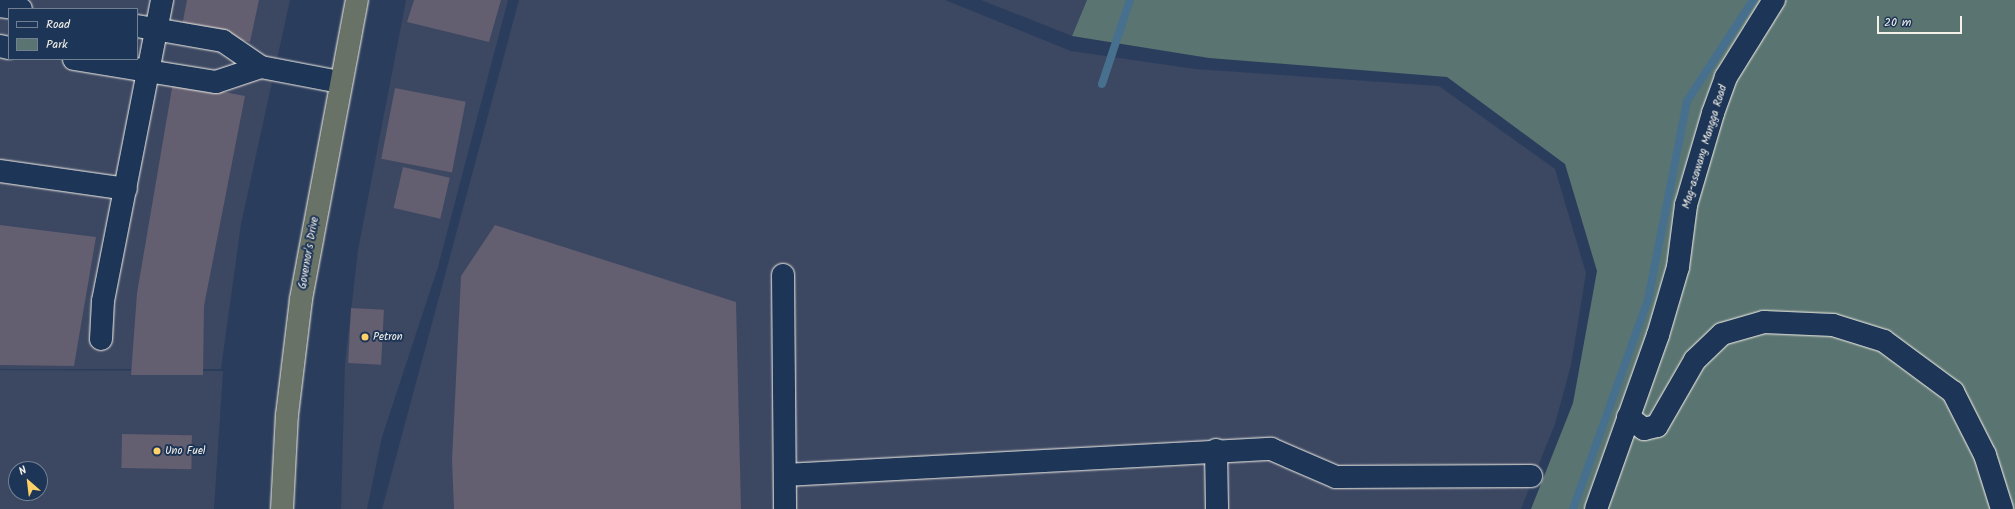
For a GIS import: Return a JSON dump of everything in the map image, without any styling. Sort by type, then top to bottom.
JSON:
[{"type":"highway","name":"Governor's Drive","points":[[282,509],[287,415],[301,299],[340,82],[357,0]]},
{"type":"street","points":[[101,339],[103,301],[148,72],[147,28],[162,0]]},
{"type":"street","name":"Mag-asawang Mangga Road","points":[[1596,509],[1658,335],[1678,267],[1686,205],[1713,114],[1726,77],[1774,0]]},
{"type":"street","points":[[0,6],[14,8]]},
{"type":"street","points":[[147,28],[223,41],[261,67],[340,82]]},
{"type":"street","points":[[80,60],[216,82],[261,67]]},
{"type":"street","points":[[0,171],[126,189]]},
{"type":"street","points":[[783,275],[785,509]]},
{"type":"street","points":[[1628,417],[1644,429],[1657,426],[1694,360],[1722,334],[1764,322],[1833,325],[1884,341],[1953,392],[1985,455],[2002,509]]},
{"type":"street","points":[[785,475],[1216,450],[1271,449],[1336,477],[1531,476]]},
{"type":"street","points":[[1216,450],[1217,509]]},
{"type":"shaded area","points":[[0,0],[290,0],[241,224],[221,369],[0,369]]},
{"type":"shaded area","points":[[406,0],[508,0],[438,267],[382,437],[367,509],[341,509],[345,363],[358,250]]},
{"type":"shaded area","points":[[519,0],[945,0],[1071,51],[1195,69],[1439,86],[1555,169],[1586,273],[1571,365],[1555,424],[1521,509],[382,509]]},
{"type":"shaded area","points":[[981,0],[1087,0],[1072,36]]},
{"type":"shaded area","points":[[0,370],[223,371],[214,509],[0,509]]},
{"type":"green space","points":[[1087,0],[2015,0],[2015,509],[1531,509],[1573,403],[1597,271],[1565,164],[1447,77],[1209,58],[1072,36]]},
{"type":"building","points":[[187,0],[259,0],[250,42],[182,26]]},
{"type":"building","points":[[414,0],[501,0],[489,42],[407,22]]},
{"type":"building","points":[[173,82],[245,96],[204,306],[203,375],[131,375],[137,293]]},
{"type":"building","points":[[395,88],[466,102],[452,172],[381,159]]},
{"type":"building","points":[[403,167],[450,178],[440,219],[394,208]]},
{"type":"building","points":[[0,225],[96,237],[74,366],[0,365]]},
{"type":"building","points":[[495,225],[736,302],[741,509],[454,509],[452,460],[461,276]]},
{"type":"building","name":"Petron","points":[[351,308],[384,310],[381,365],[348,363]]},
{"type":"building","name":"Uno Fuel","points":[[122,434],[192,435],[191,469],[121,468]]},
{"type":"waterway","points":[[1102,84],[1130,0]]},
{"type":"waterway","points":[[1573,509],[1648,300],[1687,101],[1753,0]]},
{"type":"place","name":"Petron","points":[[365,337]]},
{"type":"place","name":"Uno Fuel","points":[[157,451]]}]
